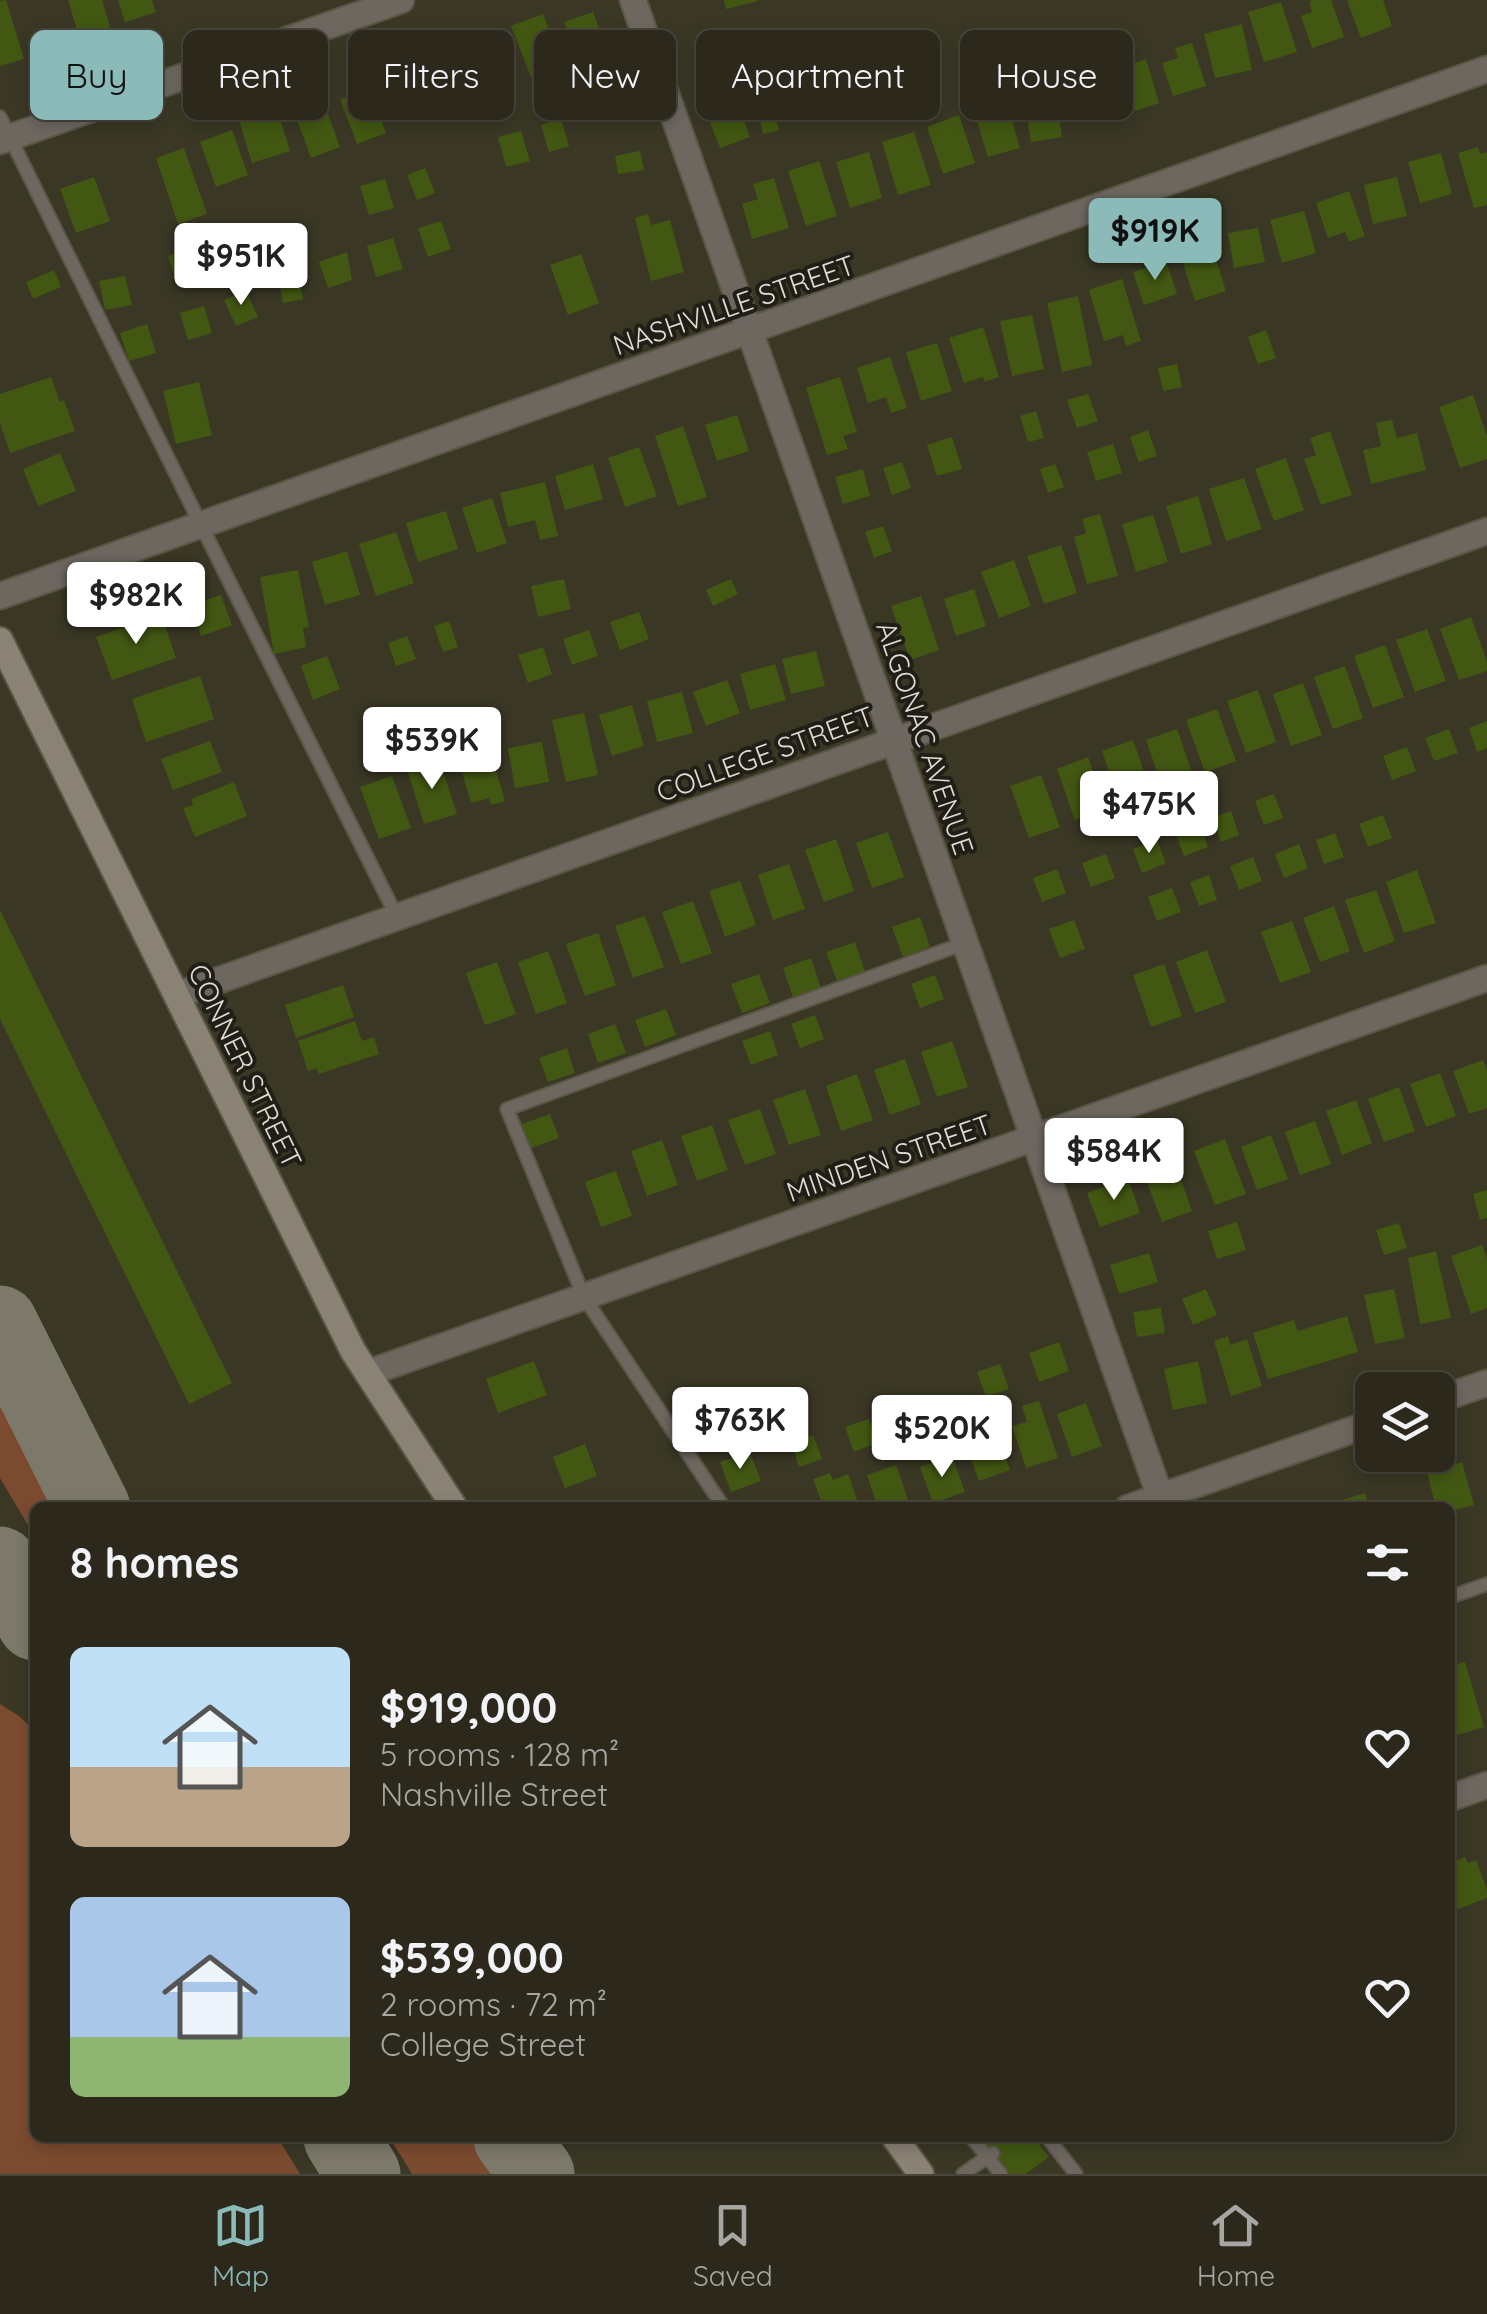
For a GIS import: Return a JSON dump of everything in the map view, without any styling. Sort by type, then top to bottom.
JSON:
[{"type":"main road","name":"CONNER STREET","points":[[0,640],[353,1350],[451,1502]]},
{"type":"main road","points":[[897,2142],[922,2174]]},
{"type":"street","points":[[4,132],[402,0]]},
{"type":"street","name":"ALGONAC AVENUE","points":[[633,0],[1160,1496]]},
{"type":"street","name":"NASHVILLE STREET","points":[[0,596],[1487,69]]},
{"type":"street","name":"COLLEGE STREET","points":[[176,996],[1487,531]]},
{"type":"street","name":"MINDEN STREET","points":[[368,1373],[1487,978]]},
{"type":"street","points":[[1455,1394],[1487,1383]]},
{"type":"street","points":[[1144,1502],[1355,1428]]},
{"type":"street","points":[[1455,1796],[1487,1785]]},
{"type":"lane","points":[[4,132],[398,917]]},
{"type":"lane","points":[[720,1502],[584,1297],[507,1108],[965,943]]},
{"type":"lane","points":[[1455,1595],[1487,1584]]},
{"type":"lane","points":[[976,2142],[1001,2171]]},
{"type":"lane","points":[[1051,2142],[1076,2174]]},
{"type":"lane","points":[[963,2174],[990,2156]]},
{"type":"shaded area","points":[[0,1391],[56,1502],[30,1502],[30,1529],[0,1478]]},
{"type":"shaded area","points":[[0,1704],[30,1726],[30,2142],[280,2142],[300,2174],[0,2174]]},
{"type":"shaded area","points":[[392,2142],[481,2142],[504,2174],[412,2174]]},
{"type":"building","points":[[6,0],[24,59],[0,66],[0,1]]},
{"type":"building","points":[[68,0],[102,0],[110,27],[77,30]]},
{"type":"building","points":[[118,0],[152,0],[156,12],[125,22]]},
{"type":"building","points":[[724,0],[758,0],[758,1],[726,9]]},
{"type":"building","points":[[1331,0],[1344,37],[1312,48],[1301,16],[1312,12],[1309,1]]},
{"type":"building","points":[[1347,0],[1383,0],[1392,26],[1361,38]]},
{"type":"building","points":[[1281,2],[1297,52],[1264,62],[1248,12]]},
{"type":"building","points":[[593,12],[600,30],[567,30],[564,22]]},
{"type":"building","points":[[543,14],[549,30],[534,30],[534,76],[531,77],[511,26]]},
{"type":"building","points":[[1242,24],[1252,70],[1215,78],[1204,34]]},
{"type":"building","points":[[1192,43],[1206,86],[1173,96],[1162,63],[1178,58],[1175,48]]},
{"type":"building","points":[[1146,59],[1159,103],[1133,111],[1133,63]]},
{"type":"building","points":[[348,96],[348,120],[381,120],[386,133],[357,144],[340,99]]},
{"type":"building","points":[[328,114],[340,147],[311,158],[297,120],[328,120]]},
{"type":"building","points":[[959,115],[975,163],[943,174],[927,127]]},
{"type":"building","points":[[239,120],[281,120],[290,151],[252,163]]},
{"type":"building","points":[[561,120],[569,146],[549,152],[541,125]]},
{"type":"building","points":[[744,120],[750,137],[720,148],[710,123]]},
{"type":"building","points":[[760,120],[777,120],[779,130],[763,134]]},
{"type":"building","points":[[977,120],[1012,120],[1020,148],[988,157]]},
{"type":"building","points":[[1027,120],[1060,120],[1062,137],[1031,142]]},
{"type":"building","points":[[232,130],[248,175],[216,187],[200,142]]},
{"type":"building","points":[[521,131],[530,161],[506,167],[498,137]]},
{"type":"building","points":[[914,132],[931,185],[898,195],[882,142]]},
{"type":"building","points":[[1478,147],[1480,154],[1487,152],[1487,205],[1474,208],[1458,153]]},
{"type":"building","points":[[184,148],[207,214],[178,224],[156,158]]},
{"type":"building","points":[[640,151],[644,170],[618,174],[615,156]]},
{"type":"building","points":[[869,152],[882,198],[850,208],[836,162]]},
{"type":"building","points":[[1441,153],[1452,194],[1420,203],[1408,162]]},
{"type":"building","points":[[819,161],[837,216],[806,226],[788,171]]},
{"type":"building","points":[[425,168],[435,193],[417,200],[407,175]]},
{"type":"building","points":[[94,177],[110,221],[76,233],[60,189]]},
{"type":"building","points":[[1397,177],[1407,216],[1373,224],[1364,185]]},
{"type":"building","points":[[774,178],[789,228],[752,239],[742,204],[758,199],[753,184]]},
{"type":"building","points":[[385,179],[394,208],[369,215],[360,186]]},
{"type":"building","points":[[1349,191],[1365,236],[1349,242],[1345,232],[1328,238],[1316,203]]},
{"type":"building","points":[[1304,211],[1316,253],[1282,263],[1270,220]]},
{"type":"building","points":[[648,214],[651,225],[670,220],[684,272],[651,281],[635,218]]},
{"type":"building","points":[[441,221],[451,249],[428,257],[418,228]]},
{"type":"building","points":[[1258,228],[1265,262],[1234,268],[1228,233]]},
{"type":"building","points":[[393,238],[403,269],[376,277],[367,246]]},
{"type":"building","points":[[1211,244],[1226,291],[1195,301],[1180,254]]},
{"type":"building","points":[[203,245],[212,273],[177,284],[168,256]]},
{"type":"building","points":[[347,252],[352,280],[328,288],[319,262]]},
{"type":"building","points":[[581,254],[599,303],[568,315],[550,265]]},
{"type":"building","points":[[1166,261],[1177,294],[1144,305],[1133,272]]},
{"type":"building","points":[[54,270],[61,287],[33,299],[26,282]]},
{"type":"building","points":[[298,274],[303,299],[283,303],[278,277]]},
{"type":"building","points":[[125,276],[132,305],[105,310],[99,281]]},
{"type":"building","points":[[1122,279],[1141,341],[1126,346],[1123,335],[1104,341],[1089,290]]},
{"type":"building","points":[[246,290],[258,317],[236,326],[224,300]]},
{"type":"building","points":[[1078,296],[1092,365],[1062,372],[1047,303]]},
{"type":"building","points":[[204,306],[212,333],[188,340],[180,313]]},
{"type":"building","points":[[1032,315],[1044,369],[1012,376],[1000,321]]},
{"type":"building","points":[[147,324],[156,353],[129,361],[120,333]]},
{"type":"building","points":[[983,327],[999,377],[964,383],[949,338]]},
{"type":"building","points":[[1266,330],[1276,358],[1258,364],[1248,337]]},
{"type":"building","points":[[937,343],[952,391],[921,401],[906,352]]},
{"type":"building","points":[[890,357],[907,408],[891,413],[886,397],[868,403],[857,368]]},
{"type":"building","points":[[1177,364],[1182,387],[1163,391],[1158,368]]},
{"type":"building","points":[[51,377],[75,431],[10,453],[0,423],[0,394]]},
{"type":"building","points":[[840,377],[857,432],[843,436],[848,449],[827,455],[806,388]]},
{"type":"building","points":[[199,382],[212,435],[176,444],[163,391]]},
{"type":"building","points":[[1088,394],[1098,421],[1077,428],[1067,400]]},
{"type":"building","points":[[1473,395],[1487,436],[1487,459],[1460,468],[1439,407]]},
{"type":"building","points":[[1036,411],[1044,438],[1028,442],[1020,416]]},
{"type":"building","points":[[737,415],[749,451],[717,461],[705,425]]},
{"type":"building","points":[[1392,420],[1397,438],[1417,433],[1426,470],[1371,484],[1363,450],[1381,446],[1376,423]]},
{"type":"building","points":[[683,426],[707,497],[678,506],[655,436]]},
{"type":"building","points":[[1148,430],[1157,456],[1139,462],[1130,437]]},
{"type":"building","points":[[1330,431],[1352,495],[1321,505],[1304,459],[1316,455],[1310,438]]},
{"type":"building","points":[[952,437],[962,469],[937,476],[927,445]]},
{"type":"building","points":[[1113,444],[1122,473],[1096,481],[1087,452]]},
{"type":"building","points":[[639,447],[657,496],[625,507],[608,458]]},
{"type":"building","points":[[60,453],[76,491],[38,506],[23,469]]},
{"type":"building","points":[[1286,458],[1304,510],[1274,521],[1255,469]]},
{"type":"building","points":[[902,462],[911,488],[892,495],[883,468]]},
{"type":"building","points":[[593,464],[603,499],[565,510],[555,476]]},
{"type":"building","points":[[1055,464],[1064,487],[1048,493],[1040,469]]},
{"type":"building","points":[[863,469],[870,496],[843,504],[835,477]]},
{"type":"building","points":[[1244,478],[1262,529],[1226,541],[1209,489]]},
{"type":"building","points":[[545,482],[558,536],[540,540],[535,520],[508,527],[500,493]]},
{"type":"building","points":[[1198,496],[1212,544],[1181,554],[1166,506]]},
{"type":"building","points":[[492,498],[507,543],[477,553],[462,508]]},
{"type":"building","points":[[446,511],[458,549],[418,562],[406,523]]},
{"type":"building","points":[[1100,514],[1118,576],[1087,584],[1074,537],[1086,533],[1082,519]]},
{"type":"building","points":[[1153,515],[1168,562],[1136,572],[1122,524]]},
{"type":"building","points":[[883,526],[892,551],[874,558],[865,532]]},
{"type":"building","points":[[396,532],[414,583],[376,596],[359,544]]},
{"type":"building","points":[[1061,545],[1077,593],[1044,604],[1027,556]]},
{"type":"building","points":[[347,551],[360,595],[325,605],[312,562]]},
{"type":"building","points":[[1014,560],[1031,606],[999,618],[981,572]]},
{"type":"building","points":[[298,570],[309,627],[303,628],[306,647],[274,654],[260,577]]},
{"type":"building","points":[[564,579],[571,609],[538,617],[531,586]]},
{"type":"building","points":[[731,579],[738,594],[713,606],[706,590]]},
{"type":"building","points":[[974,589],[986,626],[956,636],[944,599]]},
{"type":"building","points":[[221,595],[232,625],[201,636],[191,605]]},
{"type":"building","points":[[921,596],[939,650],[910,660],[891,606]]},
{"type":"building","points":[[639,612],[649,639],[620,650],[610,622]]},
{"type":"building","points":[[161,614],[176,658],[112,680],[96,637]]},
{"type":"building","points":[[1471,617],[1487,671],[1459,680],[1440,629]]},
{"type":"building","points":[[449,621],[458,647],[443,652],[434,626]]},
{"type":"building","points":[[1427,629],[1446,681],[1415,692],[1396,640]]},
{"type":"building","points":[[589,630],[598,656],[572,665],[563,639]]},
{"type":"building","points":[[407,636],[416,659],[396,666],[388,643]]},
{"type":"building","points":[[1385,645],[1404,697],[1373,708],[1354,656]]},
{"type":"building","points":[[543,647],[552,674],[528,683],[518,655]]},
{"type":"building","points":[[816,651],[825,686],[791,694],[782,659]]},
{"type":"building","points":[[327,656],[340,689],[313,700],[301,666]]},
{"type":"building","points":[[775,664],[786,700],[750,710],[740,674]]},
{"type":"building","points":[[1345,666],[1363,718],[1333,729],[1314,677]]},
{"type":"building","points":[[200,676],[214,719],[146,742],[132,699]]},
{"type":"building","points":[[727,680],[740,713],[706,726],[693,692]]},
{"type":"building","points":[[1303,683],[1322,735],[1291,746],[1273,694]]},
{"type":"building","points":[[1258,690],[1276,742],[1246,753],[1227,701]]},
{"type":"building","points":[[682,692],[693,733],[657,742],[647,701]]},
{"type":"building","points":[[632,705],[644,746],[612,756],[599,715]]},
{"type":"building","points":[[1217,709],[1236,761],[1205,772],[1186,720]]},
{"type":"building","points":[[584,713],[598,775],[566,782],[552,720]]},
{"type":"building","points":[[1487,721],[1487,748],[1477,752],[1469,728]]},
{"type":"building","points":[[1177,729],[1195,781],[1164,792],[1146,740]]},
{"type":"building","points":[[1449,729],[1458,753],[1434,761],[1425,738]]},
{"type":"building","points":[[1133,740],[1151,792],[1120,803],[1102,751]]},
{"type":"building","points":[[210,741],[222,772],[173,790],[161,759]]},
{"type":"building","points":[[542,742],[549,782],[515,788],[508,748]]},
{"type":"building","points":[[1407,747],[1416,771],[1392,780],[1383,756]]},
{"type":"building","points":[[490,750],[505,801],[491,805],[489,798],[471,803],[458,759]]},
{"type":"building","points":[[1088,757],[1107,810],[1075,820],[1057,769]]},
{"type":"building","points":[[439,759],[457,814],[424,824],[407,769]]},
{"type":"building","points":[[1041,775],[1060,827],[1029,838],[1010,786]]},
{"type":"building","points":[[392,776],[411,828],[379,839],[360,787]]},
{"type":"building","points":[[234,782],[247,816],[195,837],[183,808],[193,805],[191,799]]},
{"type":"building","points":[[1274,794],[1283,818],[1264,825],[1255,801]]},
{"type":"building","points":[[1231,811],[1239,835],[1221,842],[1212,818]]},
{"type":"building","points":[[1383,815],[1392,838],[1368,847],[1359,824]]},
{"type":"building","points":[[1199,823],[1208,847],[1184,856],[1175,832]]},
{"type":"building","points":[[888,832],[904,877],[872,888],[856,843]]},
{"type":"building","points":[[1335,833],[1344,857],[1324,864],[1316,840]]},
{"type":"building","points":[[836,839],[854,891],[824,902],[805,850]]},
{"type":"building","points":[[1157,840],[1166,863],[1142,873],[1133,849]]},
{"type":"building","points":[[1299,844],[1308,868],[1284,878],[1275,854]]},
{"type":"building","points":[[1106,854],[1115,878],[1091,887],[1082,863]]},
{"type":"building","points":[[1253,857],[1262,881],[1239,890],[1230,866]]},
{"type":"building","points":[[789,864],[805,909],[773,920],[758,875]]},
{"type":"building","points":[[1057,869],[1066,893],[1042,902],[1033,878]]},
{"type":"building","points":[[1417,870],[1436,923],[1404,933],[1386,882]]},
{"type":"building","points":[[1209,875],[1217,900],[1199,906],[1190,882]]},
{"type":"building","points":[[740,881],[756,925],[725,937],[709,891]]},
{"type":"building","points":[[1172,888],[1181,912],[1157,921],[1148,897]]},
{"type":"building","points":[[1376,890],[1395,941],[1364,953],[1345,900]]},
{"type":"building","points":[[693,901],[712,953],[681,964],[662,912]]},
{"type":"building","points":[[1334,906],[1350,951],[1320,962],[1303,918]]},
{"type":"building","points":[[0,910],[232,1383],[189,1404],[0,1019]]},
{"type":"building","points":[[645,916],[664,967],[633,978],[615,926]]},
{"type":"building","points":[[920,917],[930,947],[903,957],[892,927]]},
{"type":"building","points":[[1074,920],[1085,949],[1060,958],[1049,929]]},
{"type":"building","points":[[1292,921],[1311,972],[1280,983],[1261,932]]},
{"type":"building","points":[[598,933],[616,985],[585,996],[566,944]]},
{"type":"building","points":[[855,942],[865,972],[837,981],[826,952]]},
{"type":"building","points":[[1207,950],[1226,1002],[1195,1013],[1176,962]]},
{"type":"building","points":[[548,951],[567,1003],[536,1014],[518,962]]},
{"type":"building","points":[[811,958],[821,988],[793,997],[783,968]]},
{"type":"building","points":[[497,962],[516,1014],[485,1025],[466,973]]},
{"type":"building","points":[[1164,964],[1182,1016],[1151,1027],[1133,975]]},
{"type":"building","points":[[759,974],[770,1003],[742,1013],[731,984]]},
{"type":"building","points":[[935,975],[944,999],[920,1008],[911,984]]},
{"type":"building","points":[[343,985],[354,1017],[296,1038],[285,1005]]},
{"type":"building","points":[[666,1009],[676,1035],[645,1047],[635,1020]]},
{"type":"building","points":[[815,1015],[824,1039],[800,1048],[791,1024]]},
{"type":"building","points":[[355,1021],[362,1041],[374,1037],[379,1054],[319,1074],[317,1068],[308,1071],[298,1041]]},
{"type":"building","points":[[615,1024],[626,1053],[598,1063],[588,1034]]},
{"type":"building","points":[[770,1031],[778,1055],[751,1065],[742,1041]]},
{"type":"building","points":[[952,1041],[968,1087],[937,1097],[921,1052]]},
{"type":"building","points":[[567,1048],[575,1073],[548,1082],[539,1058]]},
{"type":"building","points":[[905,1059],[921,1104],[890,1115],[874,1070]]},
{"type":"building","points":[[1483,1060],[1487,1069],[1487,1108],[1469,1114],[1453,1071]]},
{"type":"building","points":[[1440,1073],[1456,1116],[1426,1127],[1410,1084]]},
{"type":"building","points":[[857,1074],[873,1120],[841,1131],[826,1086]]},
{"type":"building","points":[[1399,1087],[1415,1131],[1384,1142],[1368,1099]]},
{"type":"building","points":[[805,1089],[821,1135],[789,1145],[773,1100]]},
{"type":"building","points":[[1356,1100],[1372,1143],[1342,1155],[1326,1111]]},
{"type":"building","points":[[760,1109],[776,1154],[745,1165],[728,1120]]},
{"type":"building","points":[[550,1114],[559,1138],[531,1148],[522,1124]]},
{"type":"building","points":[[1315,1121],[1331,1164],[1300,1175],[1285,1132]]},
{"type":"building","points":[[712,1125],[728,1170],[697,1181],[681,1136]]},
{"type":"building","points":[[1271,1135],[1288,1179],[1257,1190],[1241,1147]]},
{"type":"building","points":[[1225,1139],[1246,1194],[1215,1205],[1194,1151]]},
{"type":"building","points":[[662,1140],[678,1185],[647,1196],[631,1151]]},
{"type":"building","points":[[1175,1163],[1192,1211],[1162,1222],[1144,1174]]},
{"type":"building","points":[[616,1171],[632,1216],[601,1227],[585,1182]]},
{"type":"building","points":[[1128,1178],[1140,1213],[1100,1227],[1087,1193]]},
{"type":"building","points":[[1487,1190],[1487,1218],[1480,1220],[1473,1194]]},
{"type":"building","points":[[1237,1222],[1246,1250],[1217,1259],[1208,1231]]},
{"type":"building","points":[[1399,1223],[1407,1248],[1384,1255],[1376,1230]]},
{"type":"building","points":[[1482,1245],[1487,1258],[1487,1308],[1471,1314],[1451,1256]]},
{"type":"building","points":[[1436,1251],[1451,1318],[1420,1324],[1408,1258]]},
{"type":"building","points":[[1149,1253],[1158,1282],[1119,1294],[1110,1265]]},
{"type":"building","points":[[1206,1289],[1217,1315],[1193,1325],[1182,1299]]},
{"type":"building","points":[[1394,1289],[1405,1338],[1375,1344],[1364,1295]]},
{"type":"building","points":[[1161,1308],[1165,1333],[1137,1337],[1133,1312]]},
{"type":"building","points":[[1347,1316],[1358,1352],[1268,1379],[1253,1333],[1294,1320],[1298,1331]]},
{"type":"building","points":[[1228,1336],[1230,1345],[1247,1339],[1262,1386],[1231,1396],[1214,1341]]},
{"type":"building","points":[[1059,1342],[1069,1371],[1039,1382],[1029,1353]]},
{"type":"building","points":[[534,1361],[547,1395],[498,1413],[486,1379]]},
{"type":"building","points":[[1198,1361],[1207,1403],[1173,1410],[1164,1369]]},
{"type":"building","points":[[1000,1364],[1009,1389],[986,1397],[977,1372]]},
{"type":"building","points":[[1039,1401],[1058,1458],[1026,1468],[1012,1426],[1027,1422],[1022,1406]]},
{"type":"building","points":[[1086,1403],[1102,1446],[1072,1457],[1057,1414]]},
{"type":"building","points":[[918,1404],[927,1429],[904,1437],[895,1412]]},
{"type":"building","points":[[869,1419],[877,1443],[854,1452],[845,1427]]},
{"type":"building","points":[[995,1429],[1010,1470],[979,1481],[964,1440]]},
{"type":"building","points":[[813,1435],[822,1459],[799,1467],[791,1443]]},
{"type":"building","points":[[585,1444],[597,1476],[565,1488],[553,1457]]},
{"type":"building","points":[[750,1452],[761,1481],[731,1492],[720,1462]]},
{"type":"building","points":[[952,1456],[965,1492],[933,1502],[920,1467]]},
{"type":"building","points":[[1462,1462],[1474,1505],[1455,1510],[1455,1502],[1434,1502],[1427,1472],[1455,1472],[1455,1464]]},
{"type":"building","points":[[896,1465],[909,1502],[876,1502],[867,1475]]},
{"type":"building","points":[[830,1473],[833,1480],[848,1474],[858,1502],[822,1502],[813,1479]]},
{"type":"building","points":[[1365,1493],[1367,1502],[1335,1502]]},
{"type":"building","points":[[1465,1662],[1484,1727],[1455,1736],[1455,1665]]},
{"type":"building","points":[[1465,1857],[1468,1863],[1476,1860],[1487,1898],[1458,1909],[1455,1861]]},
{"type":"building","points":[[983,2142],[1037,2142],[1049,2157],[1026,2174],[1008,2174]]},
{"type":"taxiway","points":[[0,1323],[90,1502]]},
{"type":"taxiway","points":[[0,1564],[30,1615]]},
{"type":"taxiway","points":[[343,2142],[363,2174]]},
{"type":"taxiway","points":[[514,2142],[537,2174]]}]
